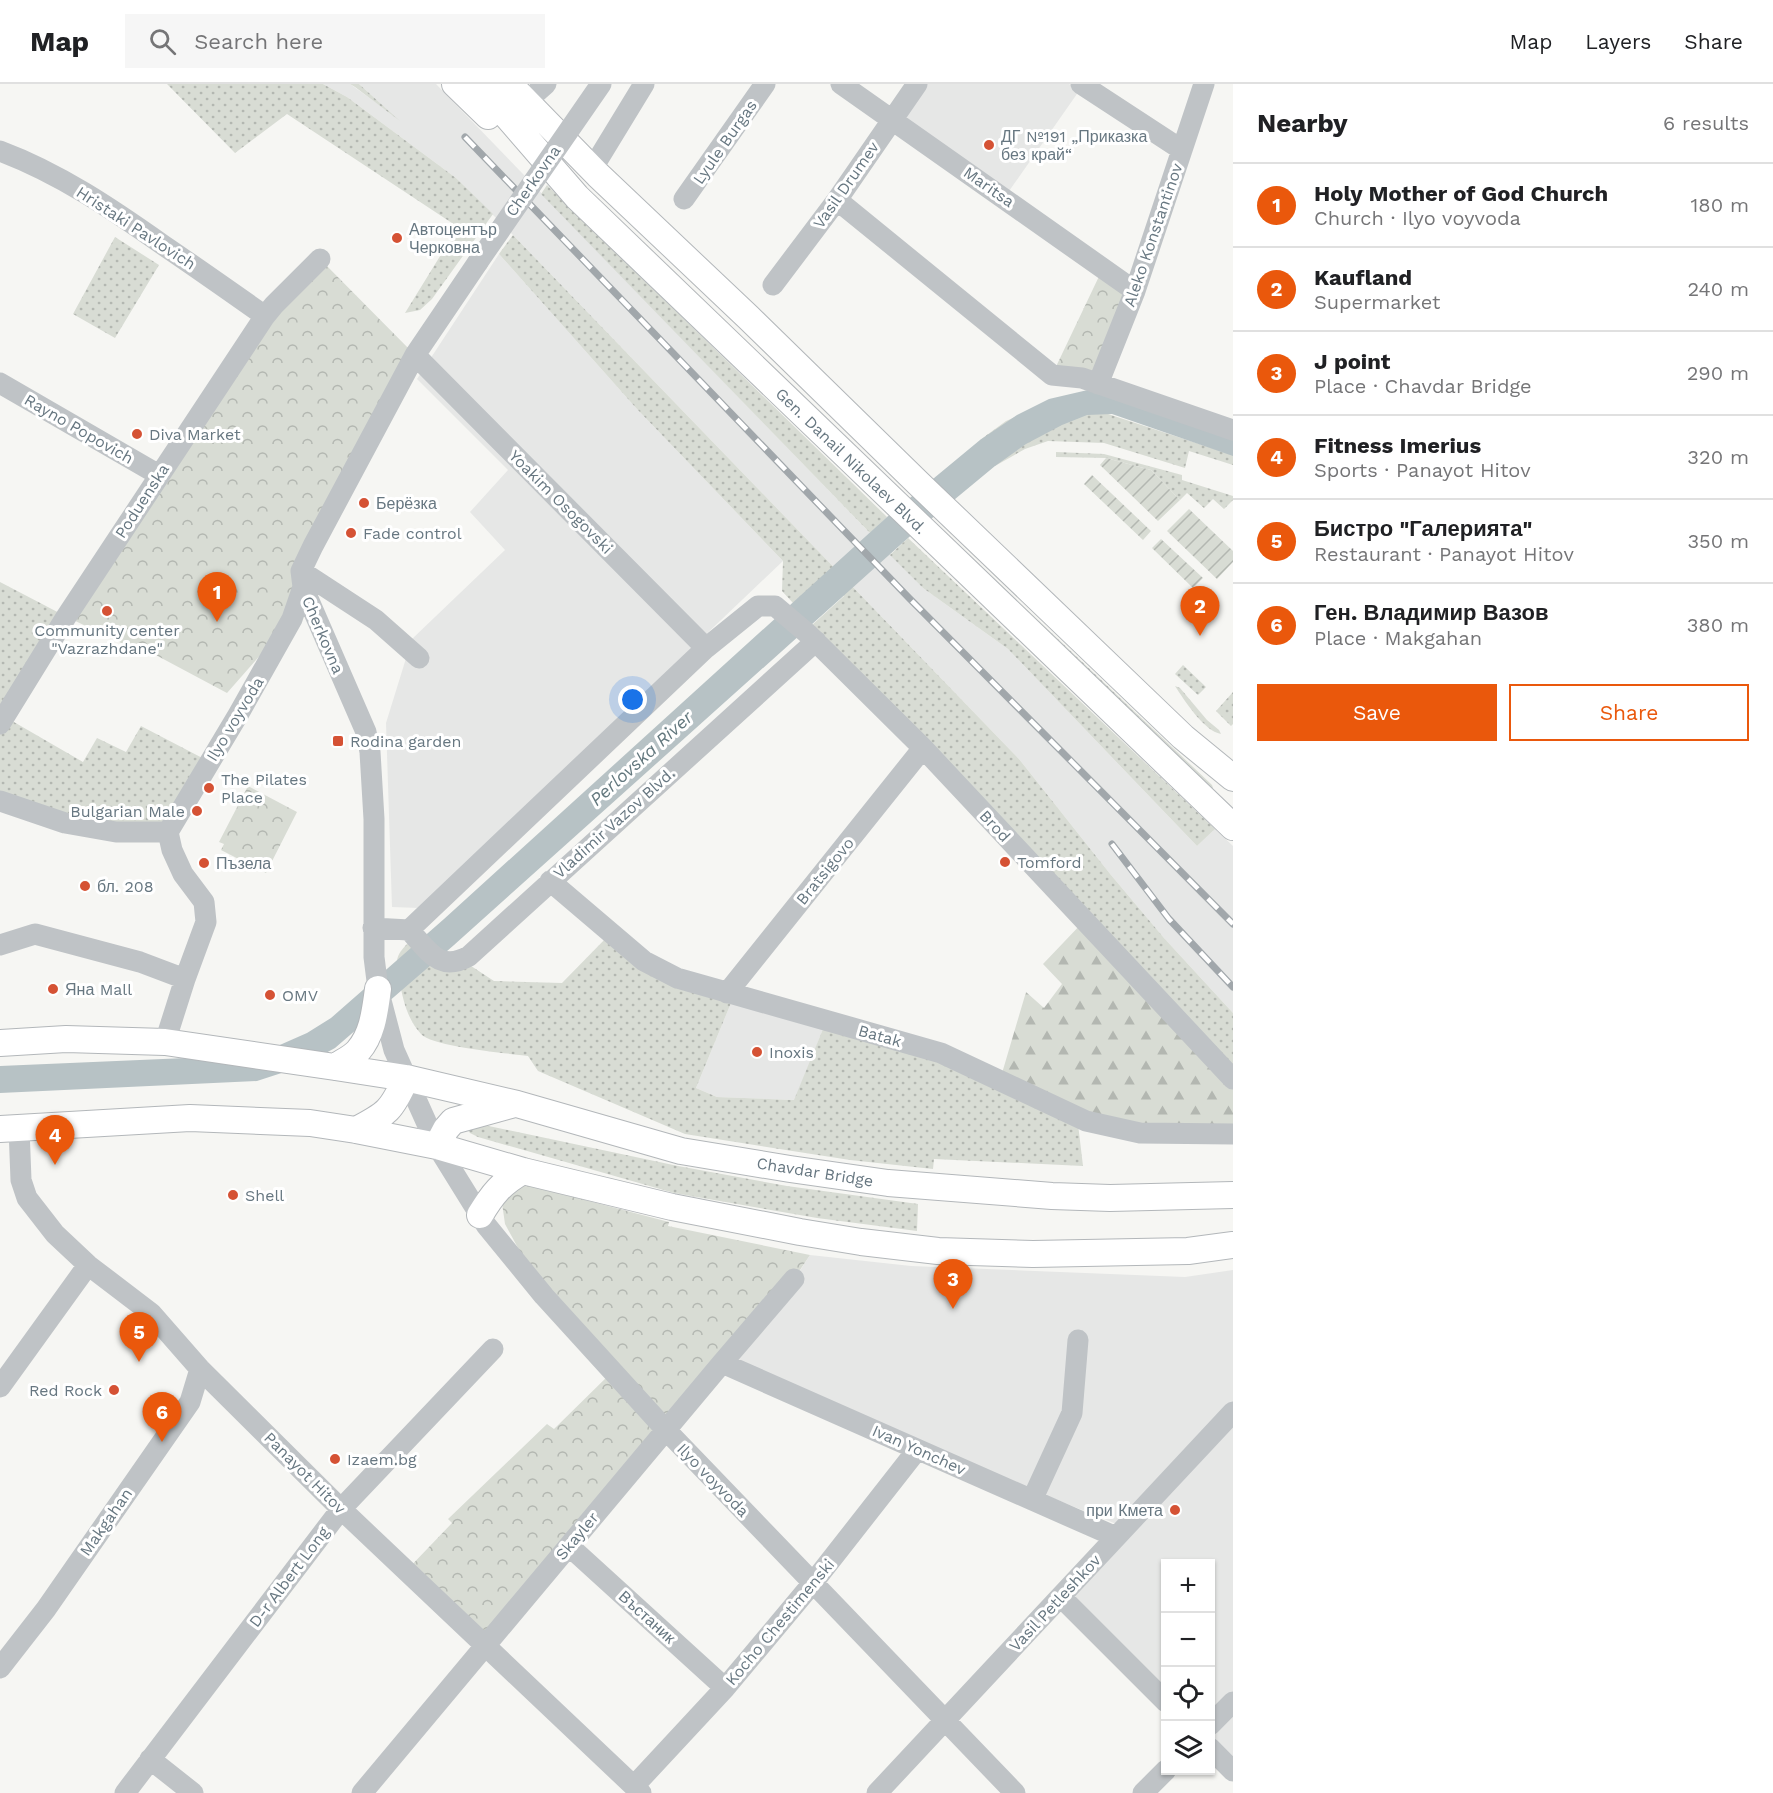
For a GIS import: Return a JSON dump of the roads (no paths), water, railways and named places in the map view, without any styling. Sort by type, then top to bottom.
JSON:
[{"type":"main road","points":[[455,84],[577,197]]},
{"type":"main road","name":"Gen. Danail Nikolaev Blvd.","points":[[479,84],[577,197],[1233,827]]},
{"type":"main road","name":"Gen. Danail Nikolaev Blvd.","points":[[509,84],[918,483],[1175,729],[1233,778]]},
{"type":"main road","points":[[538,87],[596,170]]},
{"type":"main road","points":[[335,1067],[358,1050],[368,1035],[378,989]]},
{"type":"main road","points":[[0,1042],[66,1040],[165,1042],[406,1078],[395,1104],[378,1119],[356,1130]]},
{"type":"main road","name":"Chavdar Bridge","points":[[406,1078],[517,1104],[681,1151],[790,1169],[877,1181],[1052,1196],[1110,1198],[1233,1195]]},
{"type":"main road","points":[[437,1146],[453,1121],[464,1116],[517,1104]]},
{"type":"main road","points":[[10,1128],[190,1118],[310,1123],[437,1146],[523,1171],[672,1207],[810,1234],[938,1251],[1033,1254],[1097,1253],[1188,1251],[1233,1245]]},
{"type":"main road","points":[[480,1215],[491,1196],[506,1180],[523,1171]]},
{"type":"street","name":"Cherkovna","points":[[437,1146],[394,1050],[378,989],[373,928],[374,819],[370,752],[366,732],[302,579],[313,546],[415,355],[601,84]]},
{"type":"street","points":[[596,170],[644,84]]},
{"type":"street","name":"Lyule Burgas","points":[[684,199],[765,84]]},
{"type":"street","name":"Maritsa","points":[[841,84],[1136,291]]},
{"type":"street","name":"Vasil Drumev","points":[[773,285],[837,200],[917,84]]},
{"type":"street","points":[[1081,84],[1182,150]]},
{"type":"street","name":"Aleko Konstantinov","points":[[1098,384],[1136,291],[1204,84]]},
{"type":"street","name":"Hristaki Pavlovich","points":[[0,151],[84,192],[127,219],[265,316]]},
{"type":"street","points":[[837,200],[1052,375],[1082,378],[1233,430]]},
{"type":"street","name":"Poduenska","points":[[0,724],[66,618],[265,316],[320,259]]},
{"type":"street","name":"Yoakim Osogovski","points":[[415,355],[706,648]]},
{"type":"street","name":"Rayno Popovich","points":[[0,383],[159,475]]},
{"type":"street","points":[[302,579],[375,620],[419,658]]},
{"type":"street","name":"Ilyo voyvoda","points":[[168,832],[292,619],[302,579]]},
{"type":"street","name":"Brod","points":[[706,648],[758,606],[778,608],[812,638],[922,748],[1233,1079]]},
{"type":"street","name":"Vladimir Vazov Blvd.","points":[[409,930],[434,957],[445,963],[458,962],[469,956],[812,638]]},
{"type":"street","points":[[373,928],[409,930],[706,648]]},
{"type":"street","name":"Bratsigovo","points":[[727,993],[922,748]]},
{"type":"street","points":[[0,801],[65,824],[116,832],[168,832],[172,850],[183,874],[204,902],[206,922],[165,1042]]},
{"type":"street","name":"Batak","points":[[550,881],[644,961],[677,978],[941,1053],[1086,1121],[1140,1133],[1233,1134]]},
{"type":"street","points":[[147,965],[164,962],[178,956],[206,922]]},
{"type":"street","points":[[0,945],[35,934],[147,965],[185,979]]},
{"type":"street","name":"Panayot Hitov","points":[[10,1128],[27,1198],[55,1234],[88,1264],[151,1313],[200,1369],[341,1509],[637,1790]]},
{"type":"street","name":"Ilyo voyvoda","points":[[437,1146],[480,1215],[544,1296],[666,1430],[1015,1793]]},
{"type":"street","points":[[0,1387],[88,1264]]},
{"type":"street","name":"Skayler","points":[[362,1793],[794,1280]]},
{"type":"street","points":[[1032,1500],[1072,1413],[1078,1340]]},
{"type":"street","name":"D-r Albert Long","points":[[124,1793],[341,1509],[493,1349]]},
{"type":"street","name":"Ivan Yonchev","points":[[722,1363],[1116,1537]]},
{"type":"street","name":"Makgahan","points":[[0,1668],[46,1609],[190,1401],[200,1369]]},
{"type":"street","name":"Vasil Petleshkov","points":[[877,1793],[1233,1412]]},
{"type":"street","name":"Kocho Chestimenski","points":[[637,1790],[812,1584],[917,1449]]},
{"type":"street","name":"Въстаник","points":[[569,1546],[725,1688]]},
{"type":"street","points":[[1061,1597],[1161,1697]]},
{"type":"street","points":[[1214,1721],[1233,1702]]},
{"type":"street","points":[[1215,1753],[1233,1771]]},
{"type":"street","points":[[150,1760],[193,1793]]},
{"type":"street","points":[[1143,1793],[1161,1775]]},
{"type":"water","name":"Perlovska River","points":[[1092,389],[1233,431],[1233,456],[1112,414],[1087,415],[1026,444],[995,466],[908,538],[454,945],[335,1048],[300,1067],[257,1081],[0,1093],[0,1066],[257,1055],[307,1033],[331,1018],[444,919],[887,517],[980,440],[1017,415],[1049,399]]},
{"type":"railway","points":[[465,137],[909,598],[1233,924]]},
{"type":"railway","points":[[1112,844],[1169,919],[1233,987]]},
{"type":"place","name":"ДГ №191 „Приказка без край“","points":[[989,145]]},
{"type":"place","name":"Автоцентър Черковна","points":[[397,238]]},
{"type":"place","name":"Diva Market","points":[[137,434]]},
{"type":"place","name":"Берёзка","points":[[364,503]]},
{"type":"place","name":"Fade control","points":[[351,533]]},
{"type":"place","name":"Community center \"Vazrazhdane\"","points":[[107,611]]},
{"type":"place","name":"Holy Mother of God Church","points":[[217,622]]},
{"type":"place","name":"Kaufland","points":[[1200,636]]},
{"type":"place","name":"Rodina garden","points":[[338,741]]},
{"type":"place","name":"The Pilates Place","points":[[209,788]]},
{"type":"place","name":"Bulgarian Male","points":[[197,811]]},
{"type":"place","name":"Tomford","points":[[1005,862]]},
{"type":"place","name":"Пъзела","points":[[204,863]]},
{"type":"place","name":"бл. 208","points":[[85,886]]},
{"type":"place","name":"Яна Mall","points":[[53,989]]},
{"type":"place","name":"OMV","points":[[270,995]]},
{"type":"place","name":"Inoxis","points":[[757,1052]]},
{"type":"place","name":"Fitness Imerius","points":[[55,1165]]},
{"type":"place","name":"Shell","points":[[233,1195]]},
{"type":"place","name":"J point","points":[[953,1309]]},
{"type":"place","name":"Бистро \"Галерията\"","points":[[139,1362]]},
{"type":"place","name":"Red Rock","points":[[114,1390]]},
{"type":"place","name":"Ген. Владимир Вазов","points":[[162,1442]]},
{"type":"place","name":"Izaem.bg","points":[[335,1459]]},
{"type":"place","name":"при Кмета","points":[[1175,1510]]}]
